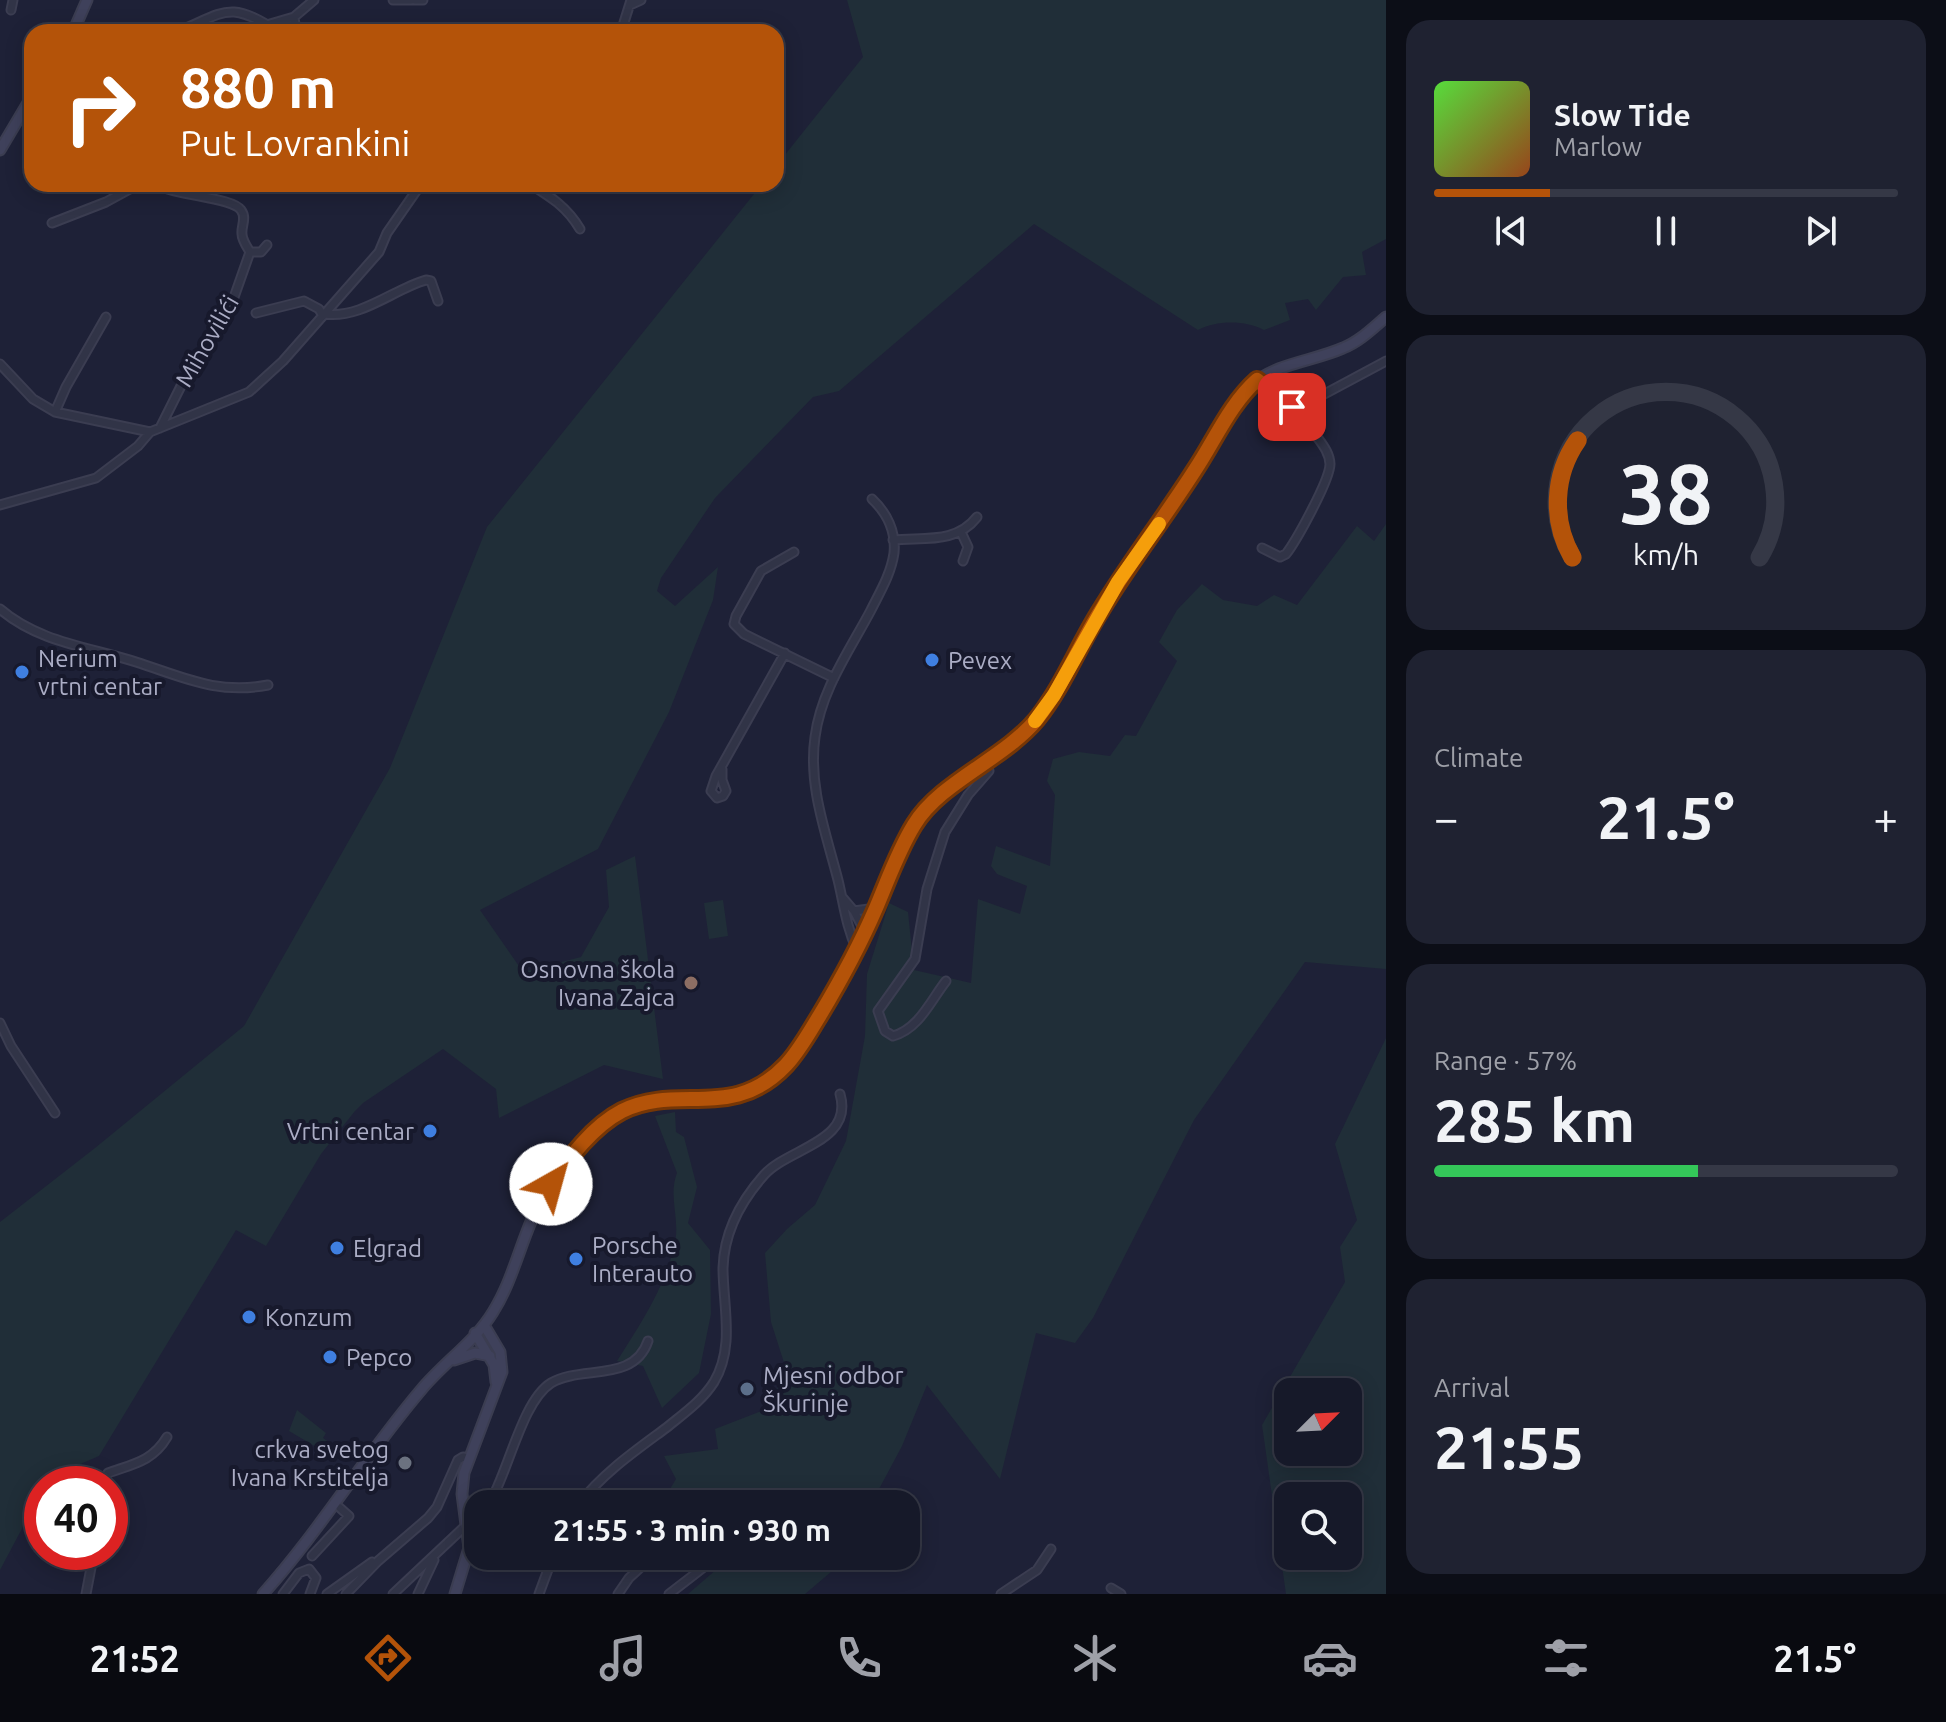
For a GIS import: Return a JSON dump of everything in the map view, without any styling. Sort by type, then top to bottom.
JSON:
[{"type":"street","points":[[76,24],[87,0]]},
{"type":"street","points":[[192,24],[215,12],[235,7],[270,24],[294,17],[314,0]]},
{"type":"street","points":[[393,0],[423,0]]},
{"type":"street","points":[[624,24],[631,2],[641,0]]},
{"type":"street","points":[[294,17],[295,24]]},
{"type":"street","points":[[0,150],[24,110]]},
{"type":"street","points":[[52,223],[124,192]]},
{"type":"street","name":"Mihovilići","points":[[160,428],[183,382],[232,303],[250,252],[241,234],[244,217],[234,203],[178,192]]},
{"type":"street","name":"Mihovilići","points":[[0,505],[96,478],[138,446],[150,432],[249,392],[283,361],[379,252],[387,233],[415,192]]},
{"type":"street","points":[[545,192],[564,206],[580,229]]},
{"type":"street","points":[[250,252],[261,252],[267,245]]},
{"type":"street","name":"Mihovilići","points":[[324,315],[343,314],[426,280],[431,281],[438,301]]},
{"type":"street","name":"Mihovilići","points":[[256,313],[304,301],[324,315]]},
{"type":"street","points":[[55,412],[106,317]]},
{"type":"street","points":[[263,1594],[302,1550],[421,1389],[484,1325],[504,1292],[541,1199],[561,1169],[602,1125],[622,1111],[658,1101],[721,1099],[745,1093],[768,1081],[787,1064],[803,1043],[857,950],[916,821],[936,800],[1027,730],[1054,695],[1118,582],[1244,393],[1257,380],[1344,348],[1386,317]]},
{"type":"street","points":[[1262,548],[1280,557],[1286,554],[1313,507],[1328,470],[1329,462],[1308,419],[1309,408],[1317,398],[1386,361]]},
{"type":"street","points":[[0,364],[33,399],[55,412],[150,432]]},
{"type":"street","points":[[1257,380],[1289,409],[1304,397],[1313,395],[1317,398]]},
{"type":"street","points":[[857,950],[847,928],[818,802],[813,761],[819,716],[834,678],[886,580],[894,553],[886,517],[872,499]]},
{"type":"street","points":[[893,540],[942,538],[961,532],[977,517]]},
{"type":"street","points":[[961,532],[968,547],[963,561]]},
{"type":"street","points":[[794,552],[761,571],[734,624],[744,634],[834,678]]},
{"type":"street","points":[[0,609],[33,632],[140,663],[170,676],[234,689],[268,685]]},
{"type":"street","points":[[722,769],[785,653]]},
{"type":"street","points":[[946,981],[915,1024],[893,1036],[885,1031],[878,1011],[915,959],[927,889],[945,832],[968,795],[989,771],[987,762]]},
{"type":"street","points":[[842,897],[865,932]]},
{"type":"street","points":[[854,911],[876,908]]},
{"type":"street","points":[[0,1023],[11,1046],[55,1113]]},
{"type":"street","points":[[592,1490],[613,1468],[688,1411],[714,1382],[724,1359],[727,1331],[723,1267],[731,1225],[746,1195],[769,1169],[824,1139],[835,1126],[841,1114],[840,1094]]},
{"type":"street","points":[[464,1506],[462,1486],[468,1458],[503,1362],[496,1343],[484,1325]]},
{"type":"street","points":[[475,1333],[494,1365],[497,1385]]},
{"type":"street","points":[[495,1490],[528,1412],[545,1387],[558,1379],[619,1369],[642,1355],[648,1341]]},
{"type":"street","points":[[451,1361],[475,1353],[490,1356]]},
{"type":"street","points":[[128,1466],[150,1458],[167,1437]]},
{"type":"street","points":[[346,1594],[378,1561],[428,1518],[437,1507],[458,1460],[468,1458]]},
{"type":"street","points":[[312,1556],[349,1516],[340,1508]]},
{"type":"street","points":[[393,1594],[464,1527]]},
{"type":"street","points":[[321,1533],[328,1539]]},
{"type":"street","points":[[1001,1594],[1037,1570],[1051,1549]]},
{"type":"street","points":[[418,1594],[437,1554]]},
{"type":"street","points":[[327,1594],[378,1561]]},
{"type":"street","points":[[455,1594],[464,1568]]},
{"type":"street","points":[[283,1594],[299,1573],[309,1569],[316,1578],[310,1594]]},
{"type":"street","points":[[88,1594],[90,1570]]},
{"type":"street","points":[[539,1594],[548,1570]]},
{"type":"street","points":[[618,1594],[638,1570]]},
{"type":"street","points":[[669,1594],[700,1570]]},
{"type":"street","points":[[1111,1588],[1121,1594]]},
{"type":"shaded area","points":[[847,0],[1386,0],[1386,239],[1362,252],[1366,275],[1343,277],[1316,310],[1308,299],[1285,303],[1290,320],[1264,330],[1231,322],[1198,330],[1034,224],[839,391],[813,397],[715,498],[661,578],[657,591],[675,606],[718,567],[713,600],[669,712],[598,849],[480,910],[523,972],[581,957],[609,907],[606,870],[635,856],[663,1079],[604,1065],[499,1118],[496,1089],[443,1049],[363,1103],[321,1154],[266,1246],[236,1230],[99,1456],[76,1466],[24,1466],[24,1525],[0,1570],[0,1222],[244,1026],[390,768],[487,527],[756,192],[784,192],[784,156],[863,57]]},
{"type":"shaded area","points":[[1386,524],[1386,969],[1305,962],[1194,1120],[1093,1318],[1075,1343],[1036,1333],[1000,1479],[927,1385],[902,1446],[878,1490],[671,1490],[676,1479],[664,1456],[718,1449],[715,1429],[764,1410],[787,1372],[771,1322],[765,1253],[815,1205],[846,1141],[865,1036],[867,974],[889,903],[908,912],[914,970],[971,983],[978,899],[1020,914],[1027,886],[997,874],[991,866],[996,846],[1050,866],[1055,795],[1047,781],[1053,759],[1079,752],[1110,756],[1125,735],[1136,736],[1177,661],[1159,642],[1177,610],[1202,584],[1223,600],[1257,606],[1274,595],[1297,605],[1357,526],[1374,541]]},
{"type":"shaded area","points":[[723,900],[728,936],[709,939],[704,903]]},
{"type":"shaded area","points":[[1386,1038],[1386,1594],[1286,1594],[1283,1570],[1362,1570],[1362,1482],[1274,1482],[1274,1510],[1262,1425],[1274,1404],[1274,1466],[1362,1466],[1362,1378],[1289,1378],[1345,1282],[1340,1247],[1357,1220],[1335,1144]]},
{"type":"shaded area","points":[[675,1112],[676,1132],[684,1137],[697,1187],[688,1223],[710,1250],[711,1314],[699,1373],[662,1408],[643,1366],[617,1361],[659,1289],[675,1242],[674,1190],[677,1173],[655,1116]]},
{"type":"shaded area","points":[[297,1410],[326,1433],[323,1438],[330,1443],[323,1451],[289,1431]]},
{"type":"shaded area","points":[[716,1570],[833,1570],[805,1594],[688,1594]]},
{"type":"slow traffic","points":[[1035,721],[1072,665],[1093,622],[1118,582],[1159,524]]},
{"type":"place","name":"Pevex","points":[[932,660]]},
{"type":"place","name":"Nerium vrtni centar","points":[[22,672]]},
{"type":"place","name":"Osnovna škola Ivana Zajca","points":[[691,983]]},
{"type":"place","name":"Vrtni centar","points":[[430,1131]]},
{"type":"place","name":"Elgrad","points":[[337,1248]]},
{"type":"place","name":"Porsche Interauto","points":[[576,1259]]},
{"type":"place","name":"Konzum","points":[[249,1317]]},
{"type":"place","name":"Pepco","points":[[330,1357]]},
{"type":"place","name":"Mjesni odbor Škurinje","points":[[747,1389]]},
{"type":"place","name":"crkva svetog Ivana Krstitelja","points":[[405,1463]]},
{"type":"route","points":[[551,1184],[586,1141],[622,1111],[658,1101],[721,1099],[745,1093],[768,1081],[787,1064],[803,1043],[857,950],[916,821],[936,800],[1015,741],[1037,718],[1072,665],[1093,622],[1118,582],[1244,393],[1257,380],[1270,389],[1280,404],[1289,409],[1292,407]]}]
